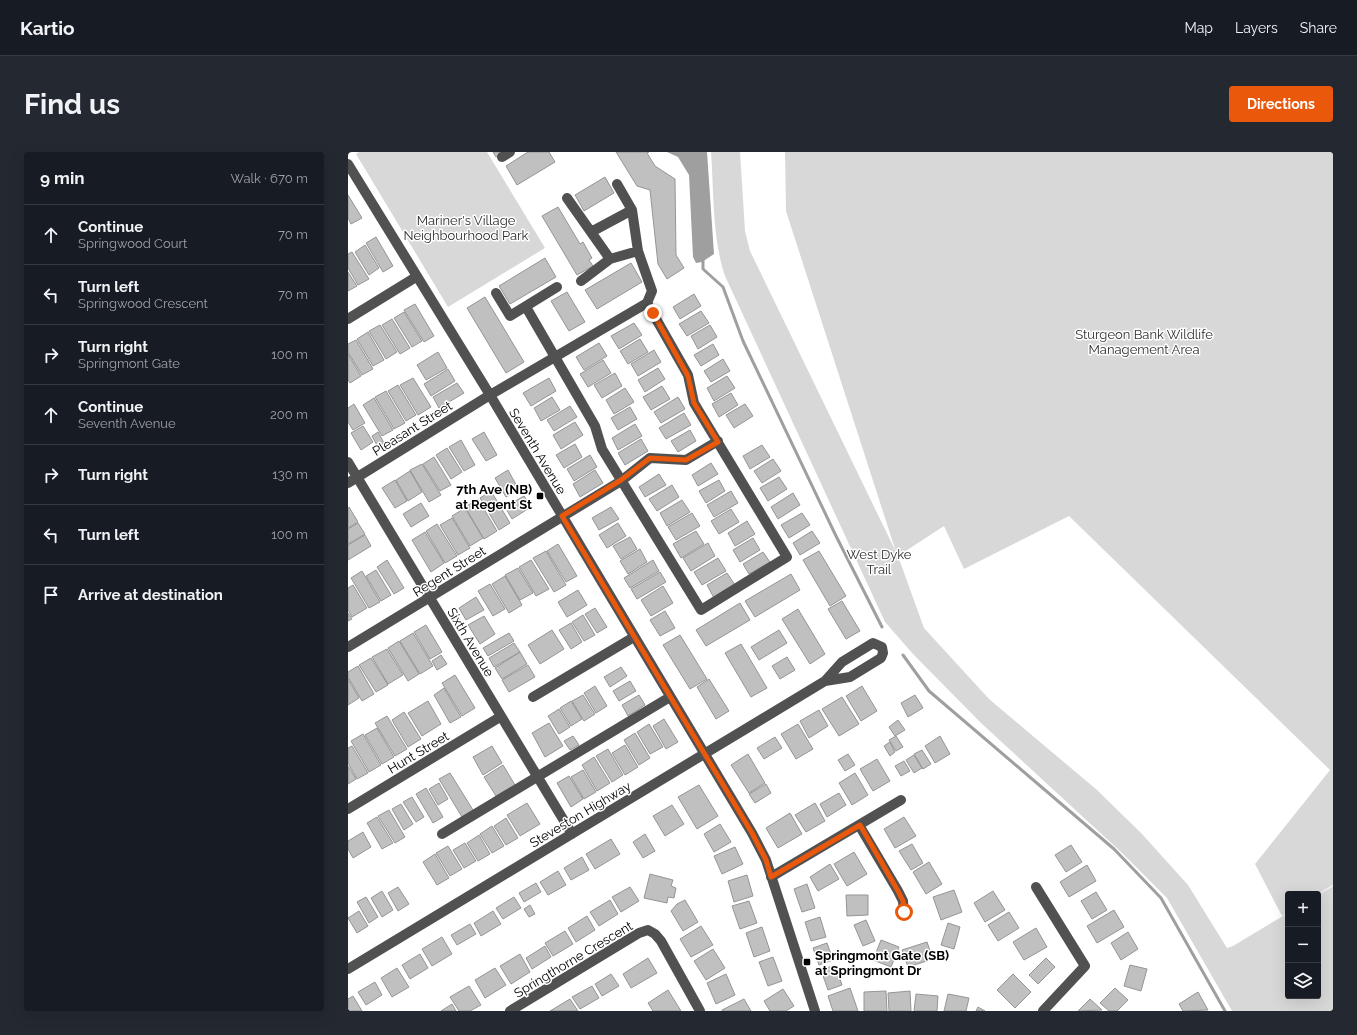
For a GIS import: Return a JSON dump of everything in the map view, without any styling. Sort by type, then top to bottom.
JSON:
[{"type":"street","name":"Seventh Avenue","points":[[348,164],[490,396],[752,833],[766,860],[815,1011]]},
{"type":"street","points":[[526,307],[595,426],[602,449],[701,610],[788,557],[694,403],[688,376],[647,303],[652,291],[638,251],[632,210],[617,184]]},
{"type":"street","points":[[567,198],[610,259]]},
{"type":"street","points":[[591,232],[632,210]]},
{"type":"street","points":[[581,281],[610,259],[638,251]]},
{"type":"street","points":[[348,319],[416,277]]},
{"type":"street","points":[[496,293],[510,316],[557,287]]},
{"type":"street","name":"Pleasant Street","points":[[348,483],[490,396],[647,303]]},
{"type":"street","name":"Regent Street","points":[[348,647],[621,480],[650,458],[686,460],[718,442]]},
{"type":"street","name":"Sixth Avenue","points":[[348,462],[500,717],[572,834]]},
{"type":"street","points":[[533,698],[634,637]]},
{"type":"street","name":"Steveston Highway","points":[[348,968],[825,681],[842,662],[872,643],[878,644],[882,647],[883,653],[881,658],[850,677],[825,681]]},
{"type":"street","points":[[442,834],[538,778],[670,697]]},
{"type":"street","name":"Hunt Street","points":[[348,809],[500,717]]},
{"type":"street","points":[[771,877],[901,800]]},
{"type":"street","points":[[860,825],[898,891],[903,901],[904,912]]},
{"type":"street","points":[[1036,888],[1085,966],[1043,1011]]},
{"type":"street","name":"Springthorne Crescent","points":[[510,1011],[639,933],[648,930],[655,934],[661,941],[700,1011]]},
{"type":"green space","name":"Mariner's Village Neighbourhood Park","points":[[359,152],[487,152],[545,248],[448,307],[356,154]]},
{"type":"green space","name":"Sturgeon Bank Wildlife Management Area","points":[[711,152],[740,152],[745,231],[750,251],[896,552],[786,211],[785,152],[1333,152],[1333,885],[1321,892],[1285,891],[1285,914],[1282,916],[1255,864],[1330,770],[1069,516],[964,569],[944,526],[898,556],[924,628],[989,699],[1097,790],[1142,834],[1188,885],[1227,948],[1233,946],[1285,915],[1285,999],[1321,999],[1321,893],[1333,886],[1333,1011],[1232,1011],[1167,898],[1121,852],[981,723],[913,654],[885,622],[725,276],[718,246],[714,215]]},
{"type":"shaded area","points":[[667,152],[707,152],[714,254],[702,262],[696,263],[693,257],[689,175],[678,157]]},
{"type":"building","points":[[493,152],[504,152],[496,157]]},
{"type":"building","points":[[528,152],[549,152],[555,162],[517,185],[506,166]]},
{"type":"building","points":[[616,152],[649,152],[647,153],[655,166],[675,179],[676,255],[684,268],[667,279],[658,264],[650,190],[637,186]]},
{"type":"building","points":[[605,177],[614,193],[584,211],[575,195]]},
{"type":"building","points":[[348,195],[362,218],[351,224],[348,218]]},
{"type":"building","points":[[558,207],[580,244],[583,242],[592,258],[589,260],[593,266],[577,275],[542,216]]},
{"type":"building","points":[[376,237],[393,266],[383,272],[366,243]]},
{"type":"building","points":[[365,245],[379,268],[369,275],[355,252]]},
{"type":"building","points":[[352,252],[369,279],[358,285],[348,268],[348,254]]},
{"type":"building","points":[[545,258],[556,277],[510,304],[499,286]]},
{"type":"building","points":[[631,263],[642,282],[597,309],[585,290]]},
{"type":"building","points":[[348,272],[357,286],[348,291]]},
{"type":"building","points":[[567,292],[585,322],[569,331],[551,301]]},
{"type":"building","points":[[694,294],[701,306],[680,319],[673,307]]},
{"type":"building","points":[[485,297],[524,362],[506,373],[467,308]]},
{"type":"building","points":[[415,304],[434,336],[424,342],[404,310]]},
{"type":"building","points":[[701,311],[709,323],[687,336],[679,324]]},
{"type":"building","points":[[404,312],[422,341],[412,347],[394,318]]},
{"type":"building","points":[[392,319],[410,348],[400,354],[382,325]]},
{"type":"building","points":[[634,323],[642,335],[619,349],[611,336]]},
{"type":"building","points":[[380,325],[397,352],[386,359],[369,331]]},
{"type":"building","points":[[710,325],[717,337],[698,349],[691,336]]},
{"type":"building","points":[[368,332],[384,360],[373,366],[357,339]]},
{"type":"building","points":[[640,339],[648,352],[628,364],[620,351]]},
{"type":"building","points":[[356,340],[373,369],[362,375],[348,352],[348,344]]},
{"type":"building","points":[[599,343],[607,356],[584,370],[576,357]]},
{"type":"building","points":[[713,344],[719,355],[701,366],[694,355]]},
{"type":"building","points":[[654,350],[661,362],[638,376],[631,364]]},
{"type":"building","points":[[438,352],[447,368],[426,380],[417,365]]},
{"type":"building","points":[[348,354],[361,376],[350,383],[348,380]]},
{"type":"building","points":[[723,359],[730,371],[711,382],[704,371]]},
{"type":"building","points":[[603,360],[611,373],[588,387],[580,374]]},
{"type":"building","points":[[658,368],[665,379],[645,392],[638,380]]},
{"type":"building","points":[[448,369],[455,381],[431,396],[424,384]]},
{"type":"building","points":[[615,373],[622,386],[602,398],[594,385]]},
{"type":"building","points":[[727,376],[735,388],[714,401],[707,388]]},
{"type":"building","points":[[413,378],[431,407],[418,415],[400,385]]},
{"type":"building","points":[[549,378],[556,391],[531,406],[523,393]]},
{"type":"building","points":[[457,383],[464,393],[439,408],[433,397]]},
{"type":"building","points":[[398,385],[416,415],[406,421],[388,391]]},
{"type":"building","points":[[662,386],[670,399],[651,410],[643,397]]},
{"type":"building","points":[[625,388],[634,402],[614,414],[606,400]]},
{"type":"building","points":[[386,391],[405,423],[394,429],[375,397]]},
{"type":"building","points":[[731,393],[738,405],[719,417],[712,404]]},
{"type":"building","points":[[552,397],[560,410],[541,421],[534,408]]},
{"type":"building","points":[[678,397],[685,409],[661,423],[654,412]]},
{"type":"building","points":[[374,398],[393,430],[382,436],[363,405]]},
{"type":"building","points":[[354,404],[365,423],[353,430],[348,422],[348,408]]},
{"type":"building","points":[[745,404],[753,416],[734,428],[726,415]]},
{"type":"building","points":[[570,406],[577,417],[554,431],[547,420]]},
{"type":"building","points":[[630,407],[637,419],[618,430],[611,418]]},
{"type":"building","points":[[684,413],[691,425],[666,439],[659,428]]},
{"type":"building","points":[[575,422],[583,435],[561,449],[553,435]]},
{"type":"building","points":[[635,424],[642,436],[618,450],[612,438]]},
{"type":"building","points":[[363,426],[373,442],[361,450],[351,433]]},
{"type":"building","points":[[690,430],[696,441],[678,452],[671,441]]},
{"type":"building","points":[[378,432],[384,443],[378,447],[372,436]]},
{"type":"building","points":[[484,432],[497,455],[486,461],[472,439]]},
{"type":"building","points":[[641,439],[648,451],[625,465],[618,453]]},
{"type":"building","points":[[461,440],[475,465],[464,471],[449,447]]},
{"type":"building","points":[[575,444],[582,457],[564,468],[556,455]]},
{"type":"building","points":[[762,445],[770,457],[750,469],[743,456]]},
{"type":"building","points":[[447,448],[462,472],[451,479],[436,455]]},
{"type":"building","points":[[590,455],[597,467],[574,481],[567,469]]},
{"type":"building","points":[[434,457],[451,485],[440,491],[423,464]]},
{"type":"building","points":[[773,459],[781,471],[762,483],[754,471]]},
{"type":"building","points":[[711,463],[718,474],[698,486],[692,475]]},
{"type":"building","points":[[422,464],[441,495],[429,502],[410,470]]},
{"type":"building","points":[[508,470],[519,490],[506,497],[495,478]]},
{"type":"building","points":[[595,470],[603,483],[580,497],[573,484]]},
{"type":"building","points":[[410,471],[422,492],[408,501],[396,480]]},
{"type":"building","points":[[659,474],[666,485],[645,497],[639,487]]},
{"type":"building","points":[[779,477],[787,489],[768,501],[760,488]]},
{"type":"building","points":[[395,480],[407,501],[395,508],[382,488]]},
{"type":"building","points":[[719,480],[725,491],[706,503],[699,491]]},
{"type":"building","points":[[672,485],[679,497],[657,511],[649,499]]},
{"type":"building","points":[[491,491],[510,523],[499,530],[480,498]]},
{"type":"building","points":[[731,491],[738,503],[714,517],[707,505]]},
{"type":"building","points":[[793,493],[800,505],[778,519],[771,507]]},
{"type":"building","points":[[524,496],[531,507],[512,519],[505,507]]},
{"type":"building","points":[[478,499],[497,531],[484,539],[465,507]]},
{"type":"building","points":[[682,500],[690,512],[667,526],[660,513]]},
{"type":"building","points":[[421,503],[429,516],[411,527],[403,514]]},
{"type":"building","points":[[349,507],[358,522],[348,528],[348,508]]},
{"type":"building","points":[[611,507],[619,519],[599,530],[592,518]]},
{"type":"building","points":[[465,508],[483,538],[470,546],[452,516]]},
{"type":"building","points":[[731,509],[739,522],[719,534],[711,521]]},
{"type":"building","points":[[692,513],[700,526],[676,540],[668,527]]},
{"type":"building","points":[[802,513],[810,525],[789,538],[781,525]]},
{"type":"building","points":[[452,518],[470,548],[458,555],[440,525]]},
{"type":"building","points":[[747,521],[755,534],[735,546],[728,533]]},
{"type":"building","points":[[358,523],[365,534],[348,544],[348,529]]},
{"type":"building","points":[[618,523],[626,536],[607,548],[599,535]]},
{"type":"building","points":[[437,524],[457,556],[445,563],[426,531]]},
{"type":"building","points":[[696,531],[704,544],[681,558],[673,544]]},
{"type":"building","points":[[812,531],[820,543],[800,555],[793,543]]},
{"type":"building","points":[[425,532],[444,563],[431,572],[412,540]]},
{"type":"building","points":[[365,535],[371,546],[348,560],[348,545]]},
{"type":"building","points":[[630,537],[637,549],[621,559],[613,546]]},
{"type":"building","points":[[753,538],[760,550],[740,562],[733,550]]},
{"type":"building","points":[[708,543],[715,556],[691,571],[683,558]]},
{"type":"building","points":[[558,544],[577,576],[566,582],[547,551]]},
{"type":"building","points":[[640,549],[647,562],[628,574],[620,561]]},
{"type":"building","points":[[546,551],[566,585],[554,592],[533,558]]},
{"type":"building","points":[[819,551],[846,596],[830,606],[803,560]]},
{"type":"building","points":[[763,552],[770,562],[749,574],[743,564]]},
{"type":"building","points":[[718,558],[726,571],[702,585],[694,572]]},
{"type":"building","points":[[387,560],[404,588],[394,594],[377,567]]},
{"type":"building","points":[[531,560],[549,589],[536,596],[519,567]]},
{"type":"building","points":[[653,560],[659,571],[630,588],[624,578]]},
{"type":"building","points":[[518,568],[533,593],[520,600],[505,575]]},
{"type":"building","points":[[376,570],[391,595],[381,601],[366,576]]},
{"type":"building","points":[[362,571],[380,602],[369,608],[351,578]]},
{"type":"building","points":[[660,572],[666,582],[637,599],[631,589]]},
{"type":"building","points":[[727,573],[735,585],[714,598],[707,585]]},
{"type":"building","points":[[791,574],[800,590],[755,617],[745,601]]},
{"type":"building","points":[[505,576],[522,605],[509,613],[492,584]]},
{"type":"building","points":[[490,584],[505,609],[493,616],[478,591]]},
{"type":"building","points":[[353,585],[367,608],[352,617],[348,610],[348,588]]},
{"type":"building","points":[[663,586],[673,603],[651,616],[641,600]]},
{"type":"building","points":[[578,590],[587,605],[567,617],[558,602]]},
{"type":"building","points":[[476,597],[484,610],[466,620],[459,608]]},
{"type":"building","points":[[842,601],[860,631],[846,639],[828,609]]},
{"type":"building","points":[[740,603],[750,620],[706,646],[696,630]]},
{"type":"building","points":[[595,608],[607,627],[597,633],[585,614]]},
{"type":"building","points":[[798,609],[825,654],[810,664],[782,619]]},
{"type":"building","points":[[665,611],[675,628],[660,636],[650,620]]},
{"type":"building","points":[[348,613],[352,619],[348,621]]},
{"type":"building","points":[[583,615],[595,635],[584,641],[572,622]]},
{"type":"building","points":[[484,616],[495,634],[480,644],[468,625]]},
{"type":"building","points":[[571,623],[582,642],[571,649],[559,630]]},
{"type":"building","points":[[426,625],[442,652],[430,659],[414,632]]},
{"type":"building","points":[[552,630],[564,649],[540,664],[528,645]]},
{"type":"building","points":[[779,630],[787,643],[759,660],[751,647]]},
{"type":"building","points":[[413,633],[433,666],[420,674],[400,641]]},
{"type":"building","points":[[509,633],[514,641],[488,656],[483,648]]},
{"type":"building","points":[[680,635],[707,679],[690,689],[663,645]]},
{"type":"building","points":[[399,641],[419,674],[408,681],[388,648]]},
{"type":"building","points":[[514,643],[520,652],[494,667],[489,658]]},
{"type":"building","points":[[741,644],[767,688],[751,697],[725,653]]},
{"type":"building","points":[[387,649],[403,675],[388,684],[372,657]]},
{"type":"building","points":[[520,652],[527,664],[502,679],[495,668]]},
{"type":"building","points":[[441,655],[447,664],[437,670],[432,661]]},
{"type":"building","points":[[787,657],[795,670],[780,679],[772,666]]},
{"type":"building","points":[[371,658],[388,685],[376,692],[359,665]]},
{"type":"building","points":[[528,665],[535,677],[509,692],[502,680]]},
{"type":"building","points":[[358,666],[374,694],[362,701],[348,677],[348,672]]},
{"type":"building","points":[[621,667],[627,676],[610,687],[604,677]]},
{"type":"building","points":[[455,675],[475,708],[462,716],[442,683]]},
{"type":"building","points":[[348,679],[359,698],[348,705]]},
{"type":"building","points":[[709,679],[729,711],[716,719],[697,687]]},
{"type":"building","points":[[630,681],[636,691],[619,701],[613,691]]},
{"type":"building","points":[[595,686],[607,706],[596,713],[584,693]]},
{"type":"building","points":[[862,686],[877,711],[861,721],[846,696]]},
{"type":"building","points":[[444,688],[461,717],[450,723],[434,695]]},
{"type":"building","points":[[583,695],[595,714],[584,721],[572,701]]},
{"type":"building","points":[[639,695],[645,705],[628,716],[622,705]]},
{"type":"building","points":[[915,695],[923,708],[908,717],[901,703]]},
{"type":"building","points":[[842,697],[859,724],[839,736],[822,709]]},
{"type":"building","points":[[428,701],[441,724],[422,736],[408,713]]},
{"type":"building","points":[[571,701],[582,719],[571,726],[560,708]]},
{"type":"building","points":[[559,709],[570,727],[559,734],[548,716]]},
{"type":"building","points":[[819,710],[828,726],[809,738],[800,721]]},
{"type":"building","points":[[404,712],[421,739],[408,747],[392,720]]},
{"type":"building","points":[[387,716],[407,749],[395,756],[375,723]]},
{"type":"building","points":[[664,719],[678,742],[666,749],[653,726]]},
{"type":"building","points":[[898,720],[905,730],[895,736],[889,727]]},
{"type":"building","points":[[549,723],[563,746],[545,757],[532,733]]},
{"type":"building","points":[[649,724],[663,747],[650,754],[637,732]]},
{"type":"building","points":[[798,724],[813,749],[796,759],[781,734]]},
{"type":"building","points":[[377,728],[394,757],[382,764],[365,735]]},
{"type":"building","points":[[635,733],[650,758],[639,765],[624,740]]},
{"type":"building","points":[[363,734],[381,765],[369,772],[351,741]]},
{"type":"building","points":[[573,736],[579,745],[570,750],[564,741]]},
{"type":"building","points":[[896,736],[903,747],[896,751],[889,740]]},
{"type":"building","points":[[940,736],[950,754],[935,763],[925,746]]},
{"type":"building","points":[[775,737],[782,748],[764,759],[757,748]]},
{"type":"building","points":[[890,742],[895,752],[890,756],[884,746]]},
{"type":"building","points":[[625,745],[638,767],[625,775],[612,753]]},
{"type":"building","points":[[352,746],[368,773],[357,779],[348,763],[348,748]]},
{"type":"building","points":[[492,746],[502,763],[483,775],[473,757]]},
{"type":"building","points":[[608,749],[623,775],[612,782],[596,756]]},
{"type":"building","points":[[922,750],[931,764],[923,769],[914,754]]},
{"type":"building","points":[[748,754],[765,783],[749,793],[731,765]]},
{"type":"building","points":[[848,754],[855,765],[845,771],[838,760]]},
{"type":"building","points":[[914,755],[922,768],[914,773],[906,760]]},
{"type":"building","points":[[594,757],[610,783],[597,791],[582,765]]},
{"type":"building","points":[[877,759],[890,781],[873,791],[860,769]]},
{"type":"building","points":[[904,761],[910,771],[901,776],[895,766]]},
{"type":"building","points":[[503,765],[515,785],[496,796],[484,777]]},
{"type":"building","points":[[348,766],[356,779],[348,784]]},
{"type":"building","points":[[583,770],[596,792],[584,799],[571,777]]},
{"type":"building","points":[[450,773],[473,810],[462,817],[439,779]]},
{"type":"building","points":[[855,773],[868,795],[852,805],[839,783]]},
{"type":"building","points":[[569,776],[583,799],[571,807],[557,783]]},
{"type":"building","points":[[439,783],[448,799],[438,805],[429,789]]},
{"type":"building","points":[[766,784],[771,793],[755,803],[749,794]]},
{"type":"building","points":[[699,785],[718,816],[697,829],[678,797]]},
{"type":"building","points":[[426,788],[443,817],[433,823],[416,794]]},
{"type":"building","points":[[839,793],[846,805],[827,817],[820,804]]},
{"type":"building","points":[[412,797],[424,817],[416,822],[403,802]]},
{"type":"building","points":[[527,803],[540,824],[520,836],[507,815]]},
{"type":"building","points":[[815,803],[825,821],[806,832],[795,815]]},
{"type":"building","points":[[401,804],[413,824],[404,830],[392,809]]},
{"type":"building","points":[[672,805],[684,824],[665,836],[653,816]]},
{"type":"building","points":[[389,810],[405,837],[395,843],[378,816]]},
{"type":"building","points":[[790,813],[802,834],[778,848],[766,828]]},
{"type":"building","points":[[377,817],[393,843],[382,849],[367,823]]},
{"type":"building","points":[[904,817],[916,836],[895,848],[884,829]]},
{"type":"building","points":[[506,818],[518,838],[506,845],[494,826]]},
{"type":"building","points":[[720,824],[731,842],[714,852],[704,834]]},
{"type":"building","points":[[492,826],[504,846],[492,853],[480,834]]},
{"type":"building","points":[[363,832],[371,847],[353,858],[348,849],[348,841]]},
{"type":"building","points":[[645,834],[655,851],[643,858],[633,842]]},
{"type":"building","points":[[479,835],[490,854],[478,861],[467,843]]},
{"type":"building","points":[[611,839],[620,854],[595,869],[586,854]]},
{"type":"building","points":[[465,843],[476,861],[464,868],[453,850]]},
{"type":"building","points":[[912,844],[923,863],[911,870],[899,851]]},
{"type":"building","points":[[1071,845],[1082,862],[1066,872],[1055,855]]},
{"type":"building","points":[[448,846],[462,869],[450,876],[436,853]]},
{"type":"building","points":[[735,847],[743,864],[722,874],[714,856]]},
{"type":"building","points":[[854,852],[867,874],[847,886],[834,864]]},
{"type":"building","points":[[435,854],[449,878],[437,885],[423,862]]},
{"type":"building","points":[[582,857],[589,870],[571,880],[564,868]]},
{"type":"building","points":[[929,862],[942,884],[926,894],[913,872]]},
{"type":"building","points":[[830,864],[839,879],[818,891],[810,877]]},
{"type":"building","points":[[1087,865],[1096,881],[1069,897],[1060,882]]},
{"type":"building","points":[[558,871],[566,885],[548,895],[540,882]]},
{"type":"building","points":[[650,874],[673,880],[671,886],[676,888],[674,898],[668,897],[667,903],[644,898]]},
{"type":"building","points":[[747,875],[753,896],[734,902],[728,881]]},
{"type":"building","points":[[536,883],[541,892],[524,902],[519,893]]},
{"type":"building","points":[[807,884],[815,908],[802,912],[794,889]]},
{"type":"building","points":[[398,887],[409,904],[398,911],[388,893]]},
{"type":"building","points":[[630,887],[639,901],[621,912],[612,897]]},
{"type":"building","points":[[954,890],[962,912],[941,920],[933,897]]},
{"type":"building","points":[[382,891],[393,910],[382,917],[371,898]]},
{"type":"building","points":[[993,891],[1005,910],[985,922],[974,903]]},
{"type":"building","points":[[1096,892],[1107,910],[1092,919],[1081,901]]},
{"type":"building","points":[[846,895],[868,895],[868,915],[847,916]]},
{"type":"building","points":[[366,897],[378,917],[369,923],[357,902]]},
{"type":"building","points":[[514,897],[521,908],[503,919],[496,908]]},
{"type":"building","points":[[610,900],[618,914],[599,926],[590,912]]},
{"type":"building","points":[[685,900],[698,922],[683,931],[671,911],[677,904]]},
{"type":"building","points":[[749,901],[757,923],[740,929],[732,906]]},
{"type":"building","points":[[530,905],[535,914],[529,917],[524,909]]},
{"type":"building","points":[[1114,910],[1124,927],[1097,943],[1087,926]]},
{"type":"building","points":[[359,911],[368,926],[357,933],[348,918]]},
{"type":"building","points":[[493,911],[501,924],[481,936],[474,923]]},
{"type":"building","points":[[1009,912],[1019,928],[998,941],[988,925]]},
{"type":"building","points":[[587,916],[595,930],[576,942],[568,928]]},
{"type":"building","points":[[820,917],[826,937],[811,941],[805,922]]},
{"type":"building","points":[[866,920],[875,941],[863,946],[854,925]]},
{"type":"building","points":[[948,923],[960,927],[954,949],[941,945]]},
{"type":"building","points":[[470,924],[476,934],[457,945],[451,935]]},
{"type":"building","points":[[701,926],[713,945],[691,957],[680,939]]},
{"type":"building","points":[[762,927],[770,951],[754,957],[746,933]]},
{"type":"building","points":[[1036,928],[1047,947],[1024,960],[1013,942]]},
{"type":"building","points":[[565,931],[573,944],[553,956],[545,943]]},
{"type":"building","points":[[1128,932],[1138,949],[1121,960],[1111,943]]},
{"type":"building","points":[[442,937],[452,954],[432,966],[422,949]]},
{"type":"building","points":[[881,940],[899,947],[891,967],[873,960]]},
{"type":"building","points":[[927,942],[933,959],[908,967],[902,950]]},
{"type":"building","points":[[827,943],[833,960],[819,965],[813,948]]},
{"type":"building","points":[[545,946],[551,957],[532,969],[526,958]]},
{"type":"building","points":[[713,949],[725,968],[706,980],[694,961]]},
{"type":"building","points":[[420,954],[428,968],[410,979],[402,965]]},
{"type":"building","points":[[520,954],[530,972],[511,984],[500,966]]},
{"type":"building","points":[[773,957],[782,981],[768,986],[759,962]]},
{"type":"building","points":[[648,958],[657,973],[631,988],[623,974]]},
{"type":"building","points":[[1046,958],[1055,967],[1038,984],[1029,975]]},
{"type":"building","points":[[835,965],[842,985],[828,990],[821,970]]},
{"type":"building","points":[[1130,965],[1147,969],[1141,991],[1124,986]]},
{"type":"building","points":[[397,968],[409,987],[392,997],[381,978]]},
{"type":"building","points":[[495,968],[506,985],[485,998],[475,980]]},
{"type":"building","points":[[611,974],[619,986],[602,996],[595,984]]},
{"type":"building","points":[[726,974],[735,995],[716,1004],[707,983]]},
{"type":"building","points":[[1013,974],[1031,992],[1015,1008],[997,990]]},
{"type":"building","points":[[375,982],[382,995],[366,1005],[358,992]]},
{"type":"building","points":[[469,986],[481,1005],[470,1011],[459,1011],[450,997]]},
{"type":"building","points":[[592,986],[599,998],[580,1009],[572,997]]},
{"type":"building","points":[[850,988],[858,1011],[833,1011],[828,996]]},
{"type":"building","points":[[1115,988],[1128,1000],[1117,1011],[1109,1011],[1100,1003]]},
{"type":"building","points":[[783,989],[794,1006],[786,1011],[770,1011],[764,1001]]},
{"type":"building","points":[[668,990],[681,1011],[653,1011],[648,1003]]},
{"type":"building","points":[[886,991],[887,1011],[864,1011],[864,992]]},
{"type":"building","points":[[910,991],[911,1011],[889,1011],[888,993]]},
{"type":"building","points":[[1198,992],[1208,1010],[1183,1011],[1179,1004]]},
{"type":"building","points":[[916,994],[938,996],[937,1011],[914,1011]]},
{"type":"building","points":[[948,994],[969,998],[966,1011],[944,1011]]},
{"type":"building","points":[[353,996],[362,1011],[348,1011],[348,999]]},
{"type":"building","points":[[570,999],[578,1011],[550,1011]]},
{"type":"building","points":[[744,999],[751,1011],[722,1011],[722,1010]]},
{"type":"building","points":[[1090,999],[1102,1010],[1078,1011]]},
{"type":"building","points":[[452,1004],[456,1011],[441,1011]]},
{"type":"building","points":[[978,1007],[985,1011],[976,1011]]},
{"type":"waterway","points":[[703,258],[703,269],[723,287],[743,341],[836,536],[882,627]]},
{"type":"waterway","points":[[903,655],[929,691],[1114,849],[1161,898],[1225,1011]]},
{"type":"place","name":"7th Ave (NB) at Regent St","points":[[540,496]]},
{"type":"place","name":"Springmont Gate (SB) at Springmont Dr","points":[[807,962]]},
{"type":"route","points":[[653,313],[688,376],[694,403],[718,442],[686,460],[650,458],[621,480],[562,516],[732,798],[759,845],[766,860],[771,877],[860,825],[898,891],[903,901],[904,912]]},
{"type":"park label","name":"West Dyke Trail","points":[[879,562]]}]
